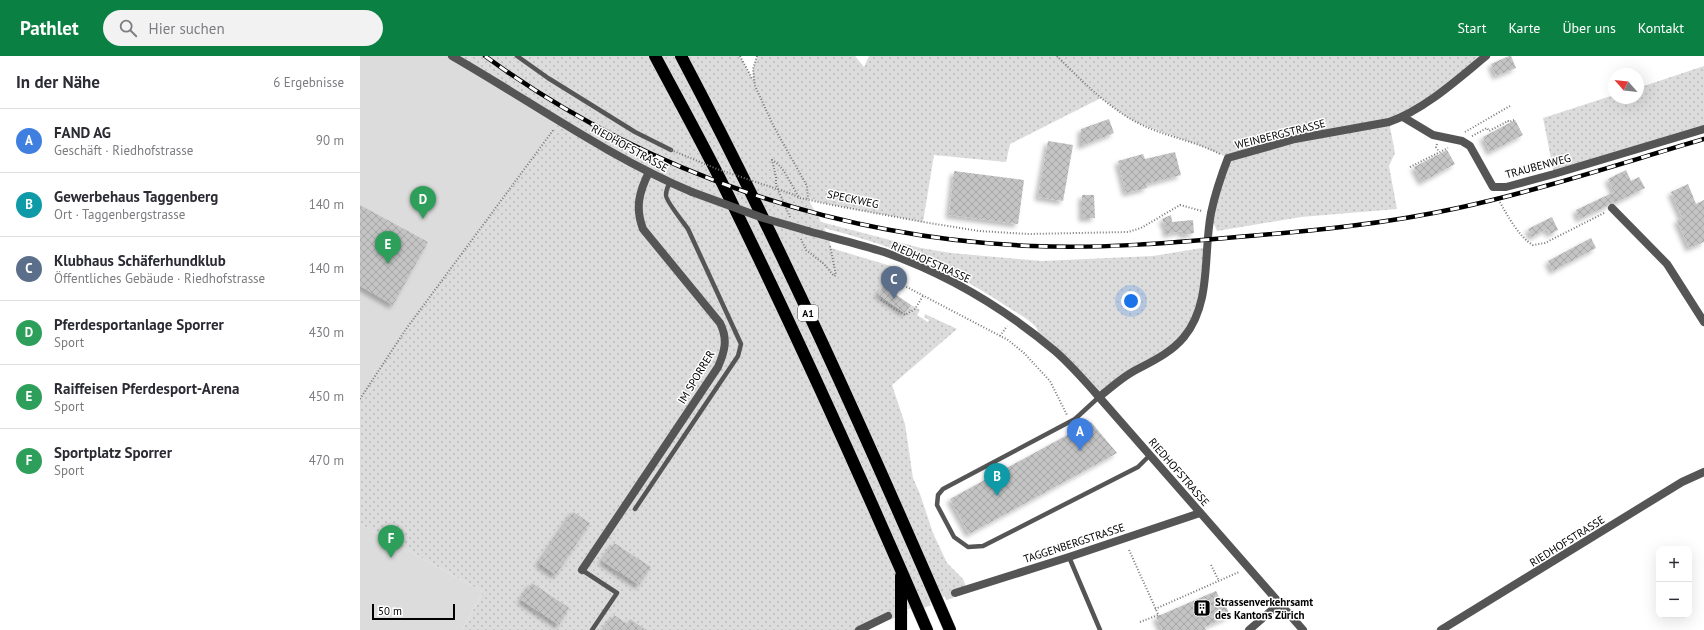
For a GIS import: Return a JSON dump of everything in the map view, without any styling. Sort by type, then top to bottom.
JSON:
[{"type":"highway","name":"A1","points":[[655,56],[732,202],[778,300],[927,630]]},
{"type":"highway","name":"A1","points":[[680,56],[730,151],[798,290],[950,630]]},
{"type":"highway","name":"A1","points":[[901,571],[901,630]]},
{"type":"street","name":"RIEDHOFSTRASSE","points":[[452,56],[560,121],[670,183],[753,215],[884,252],[962,286],[1012,318],[1056,352],[1100,397],[1303,630]]},
{"type":"street","name":"WEINBERGSTRASSE","points":[[1100,397],[1122,379],[1150,363],[1171,348],[1184,337],[1194,322],[1200,304],[1211,214],[1218,186],[1228,158],[1295,139],[1389,122],[1403,117],[1432,98],[1486,56]]},
{"type":"street","points":[[1403,117],[1433,135],[1462,141]]},
{"type":"street","name":"TRAUBENWEG","points":[[1462,141],[1470,146],[1493,187],[1506,186],[1554,174],[1704,129]]},
{"type":"street","name":"IM SPORRER","points":[[582,570],[718,367],[724,355],[726,343],[724,332],[720,323],[643,229],[638,210],[638,200],[640,190],[649,172]]},
{"type":"street","points":[[1612,208],[1667,264],[1704,322]]},
{"type":"street","name":"RIEDHOFSTRASSE","points":[[1442,630],[1682,482],[1704,472]]},
{"type":"street","name":"TAGGENBERGSTRASSE","points":[[955,593],[1200,513]]},
{"type":"street","points":[[1249,630],[1280,604]]},
{"type":"street","points":[[860,630],[888,616]]},
{"type":"lane","points":[[518,56],[548,78],[634,132],[671,150]]},
{"type":"lane","points":[[635,509],[741,350],[740,339],[688,229],[679,214],[666,198],[670,183]]},
{"type":"lane","points":[[1100,397],[1075,419],[943,489],[938,495],[937,505],[954,537],[968,547],[983,546],[1138,467],[1150,456]]},
{"type":"lane","points":[[1069,557],[1100,630]]},
{"type":"lane","points":[[582,570],[616,593],[592,630]]},
{"type":"path","points":[[740,56],[753,81],[767,114],[807,186],[808,199]]},
{"type":"path","points":[[753,81],[753,69],[757,56]]},
{"type":"path","points":[[1057,56],[1101,98],[1120,113],[1143,126],[1208,147],[1228,158]]},
{"type":"path","points":[[1462,141],[1464,133],[1510,106]]},
{"type":"path","points":[[360,399],[406,329],[560,121]]},
{"type":"path","name":"SPECKWEG","points":[[671,150],[717,169],[800,198],[923,222],[1003,233],[1128,232],[1140,228],[1180,204],[1211,214]]},
{"type":"path","points":[[1496,196],[1528,242],[1533,244],[1545,243],[1612,208]]},
{"type":"path","points":[[901,284],[1008,340],[1024,353],[1050,381],[1070,421]]},
{"type":"path","points":[[881,300],[905,315],[915,309],[923,296]]},
{"type":"path","points":[[1000,336],[1012,318]]},
{"type":"path","points":[[1129,550],[1158,615],[1140,622]]},
{"type":"path","points":[[1211,565],[1219,581]]},
{"type":"path","points":[[1155,609],[1239,572]]},
{"type":"shaded area","points":[[360,56],[452,56],[560,121],[406,329],[360,399]]},
{"type":"shaded area","points":[[452,56],[740,56],[753,80],[753,69],[757,56],[855,56],[864,67],[869,56],[1486,56],[1432,98],[1389,122],[1395,153],[1389,166],[1397,209],[1301,217],[1217,231],[1214,224],[1209,225],[1228,158],[1139,123],[1122,114],[1101,98],[1010,144],[1006,162],[934,155],[923,222],[808,199],[821,222],[921,248],[951,253],[1042,261],[1153,256],[1208,247],[1200,304],[1184,337],[1099,397],[1040,339],[1037,328],[1033,324],[984,292],[941,268],[919,259],[873,242],[824,228],[829,237],[831,248],[894,267],[878,294],[905,313],[911,305],[920,310],[917,315],[928,322],[929,320],[924,317],[925,314],[957,329],[892,385],[905,424],[913,478],[933,533],[947,563],[963,579],[967,589],[888,616],[859,630],[462,630],[483,592],[360,524],[360,399],[366,388],[360,337],[462,253],[560,121]]},
{"type":"shaded area","points":[[1704,66],[1704,129],[1554,174],[1543,118],[1608,97],[1608,104],[1644,104],[1644,86]]},
{"type":"shaded area","points":[[360,524],[483,592],[462,630],[360,630]]},
{"type":"building","points":[[1511,56],[1516,68],[1496,76],[1491,64]]},
{"type":"building","points":[[1109,119],[1114,133],[1081,146],[1081,129]]},
{"type":"building","points":[[1515,120],[1523,135],[1490,152],[1483,137]]},
{"type":"building","points":[[1048,141],[1073,145],[1063,201],[1038,197]]},
{"type":"building","points":[[1447,150],[1455,164],[1422,182],[1414,167]]},
{"type":"building","points":[[1175,152],[1181,175],[1146,184],[1147,188],[1126,193],[1118,161],[1143,154],[1145,159]]},
{"type":"building","points":[[1626,170],[1631,181],[1639,177],[1645,188],[1619,201],[1610,203],[1607,206],[1579,219],[1576,210],[1614,192],[1608,179]]},
{"type":"building","points":[[954,171],[1024,180],[1018,224],[949,215]]},
{"type":"building","points":[[1688,184],[1696,204],[1704,200],[1704,242],[1689,248],[1677,220],[1682,218],[1671,192]]},
{"type":"building","points":[[1082,195],[1094,195],[1095,218],[1082,218]]},
{"type":"building","points":[[360,205],[428,242],[393,305],[360,286]]},
{"type":"building","points":[[1171,215],[1172,222],[1193,220],[1194,233],[1183,235],[1182,231],[1166,234],[1166,228],[1162,219]]},
{"type":"building","points":[[1552,217],[1558,230],[1550,234],[1547,229],[1532,237],[1528,229]]},
{"type":"building","points":[[1591,238],[1596,248],[1553,271],[1548,261]]},
{"type":"building","points":[[883,286],[911,305],[905,313],[878,294]]},
{"type":"building","points":[[1091,422],[1117,453],[969,534],[950,499]]},
{"type":"building","points":[[573,512],[590,523],[556,575],[539,563]]},
{"type":"building","points":[[614,543],[651,567],[639,585],[602,561]]},
{"type":"building","points":[[532,583],[569,608],[559,625],[521,600]]},
{"type":"building","name":"Strassenverkehrsamt des Kantons Zürich","points":[[1216,591],[1220,599],[1223,598],[1230,616],[1204,627],[1206,630],[1162,630],[1156,617]]},
{"type":"building","points":[[614,615],[627,624],[630,619],[646,630],[604,630]]},
{"type":"tunnel","points":[[888,616],[955,593]]},
{"type":"railway","points":[[485,56],[546,97],[610,134],[676,165],[745,192],[815,213],[886,229],[959,240],[1032,246],[1084,247],[1160,243],[1265,235],[1376,223],[1431,214],[1489,201],[1581,176],[1704,139]]},
{"type":"place","name":"Pferdesportanlage Sporrer","points":[[423,219]]},
{"type":"place","name":"Raiffeisen Pferdesport-Arena","points":[[388,264]]},
{"type":"place","name":"Klubhaus Schäferhundklub","points":[[894,299]]},
{"type":"place","name":"FAND AG","points":[[1080,451]]},
{"type":"place","name":"Gewerbehaus Taggenberg","points":[[997,496]]},
{"type":"place","name":"Sportplatz Sporrer","points":[[391,558]]},
{"type":"place","name":"Strassenverkehrsamt des Kantons Zürich","points":[[1202,608]]}]
